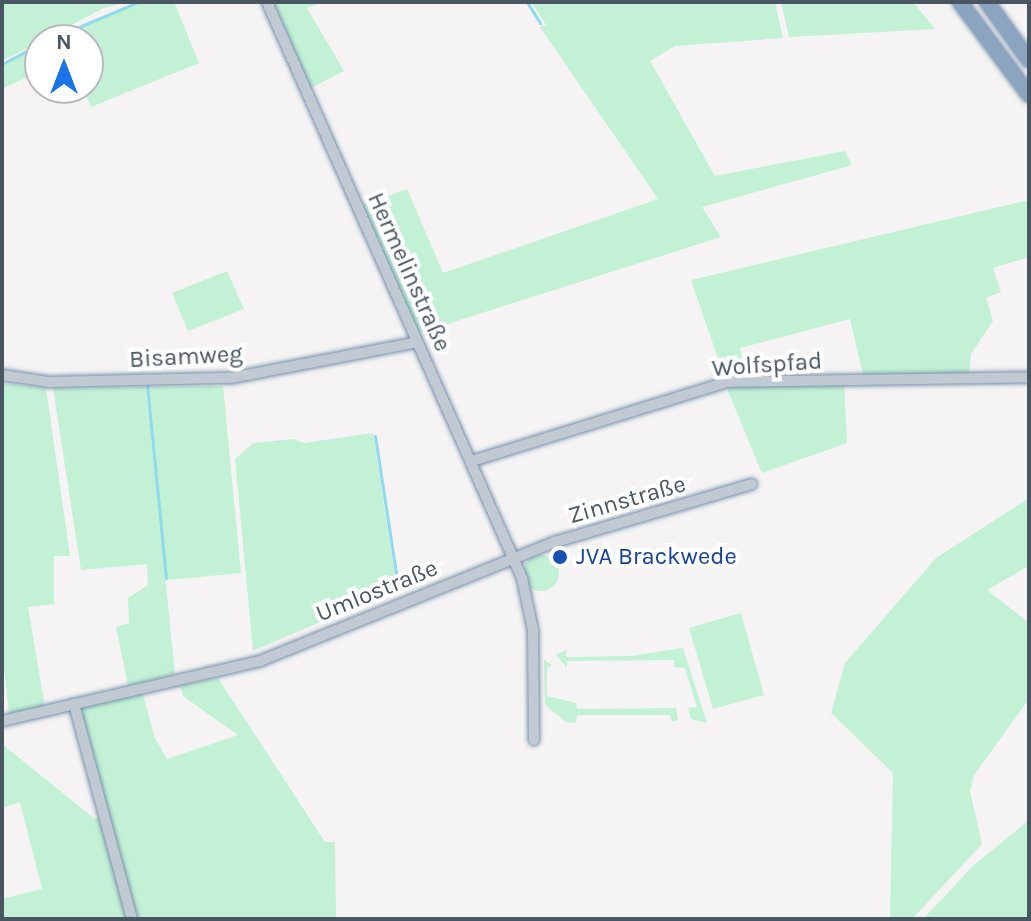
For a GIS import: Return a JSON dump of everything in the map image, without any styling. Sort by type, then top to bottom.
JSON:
[{"type":"highway","points":[[960,2],[1029,95]]},
{"type":"highway","points":[[987,2],[1029,60]]},
{"type":"street","name":"Hermelinstraße","points":[[267,2],[514,557]]},
{"type":"street","name":"Bisamweg","points":[[2,375],[49,382],[231,378],[418,342]]},
{"type":"street","name":"Wolfspfad","points":[[472,461],[727,382],[1029,377]]},
{"type":"street","name":"Zinnstraße","points":[[514,557],[752,484]]},
{"type":"street","name":"Umlostraße","points":[[2,721],[260,661],[514,557]]},
{"type":"street","points":[[514,557],[532,620],[534,740]]},
{"type":"street","points":[[74,704],[132,919]]},
{"type":"green space","points":[[2,2],[129,2],[104,8],[73,24],[24,24],[24,50],[2,61]]},
{"type":"green space","points":[[142,2],[174,2],[199,63],[104,102],[104,24],[90,24]]},
{"type":"green space","points":[[273,2],[323,2],[307,8],[344,71],[311,88]]},
{"type":"green space","points":[[531,2],[775,2],[783,38],[675,46],[650,61],[715,176],[845,151],[852,165],[702,207],[721,237],[419,333],[362,205],[407,189],[443,273],[658,199],[540,27],[546,25]]},
{"type":"green space","points":[[781,2],[913,2],[935,29],[789,37]]},
{"type":"green space","points":[[24,54],[24,79],[2,89],[2,66]]},
{"type":"green space","points":[[1029,200],[1029,257],[993,268],[1001,292],[986,298],[993,321],[971,354],[969,374],[863,375],[850,319],[740,348],[745,376],[724,376],[691,280]]},
{"type":"green space","points":[[227,271],[244,309],[188,331],[172,293]]},
{"type":"green space","points":[[2,383],[46,388],[70,556],[54,556],[54,604],[28,607],[45,707],[9,714],[2,651]]},
{"type":"green space","points":[[844,383],[847,443],[762,473],[725,384]]},
{"type":"green space","points":[[223,386],[241,573],[167,580],[149,387]]},
{"type":"green space","points":[[146,387],[175,674],[128,686],[116,627],[129,623],[128,598],[148,585],[147,564],[81,570],[53,388]]},
{"type":"green space","points":[[373,433],[397,589],[253,651],[235,459],[253,443],[294,439],[304,443]]},
{"type":"green space","points":[[1029,498],[1029,566],[987,590],[1029,623],[1029,699],[974,775],[970,791],[982,844],[912,919],[890,919],[893,773],[831,713],[845,663],[936,558]]},
{"type":"green space","points":[[541,555],[554,560],[559,573],[554,586],[541,591],[528,586],[523,573],[528,560]]},
{"type":"green space","points":[[741,613],[764,695],[713,709],[689,628]]},
{"type":"green space","points":[[683,648],[707,723],[691,719],[688,708],[697,707],[685,668],[674,667],[674,660],[567,661],[567,668],[556,655],[566,650],[566,657],[631,656]]},
{"type":"green space","points":[[544,660],[552,665],[547,668],[547,696],[576,703],[577,709],[676,708],[678,720],[672,722],[670,715],[577,715],[576,723],[566,722],[545,705]]},
{"type":"green space","points":[[218,678],[325,842],[335,842],[336,919],[135,919],[79,708],[142,692],[155,738],[167,759],[238,735],[183,696],[180,686]]},
{"type":"green space","points":[[2,744],[95,819],[102,816],[127,919],[2,919],[2,899],[42,889],[20,802],[2,808]]},
{"type":"green space","points":[[1029,820],[1029,919],[923,919],[973,866]]},
{"type":"waterway","points":[[86,24],[138,2]]},
{"type":"waterway","points":[[527,2],[540,23]]},
{"type":"waterway","points":[[2,64],[24,52]]},
{"type":"waterway","points":[[147,385],[166,578]]},
{"type":"waterway","points":[[375,436],[399,592]]},
{"type":"place","name":"JVA Brackwede","points":[[560,557]]}]
